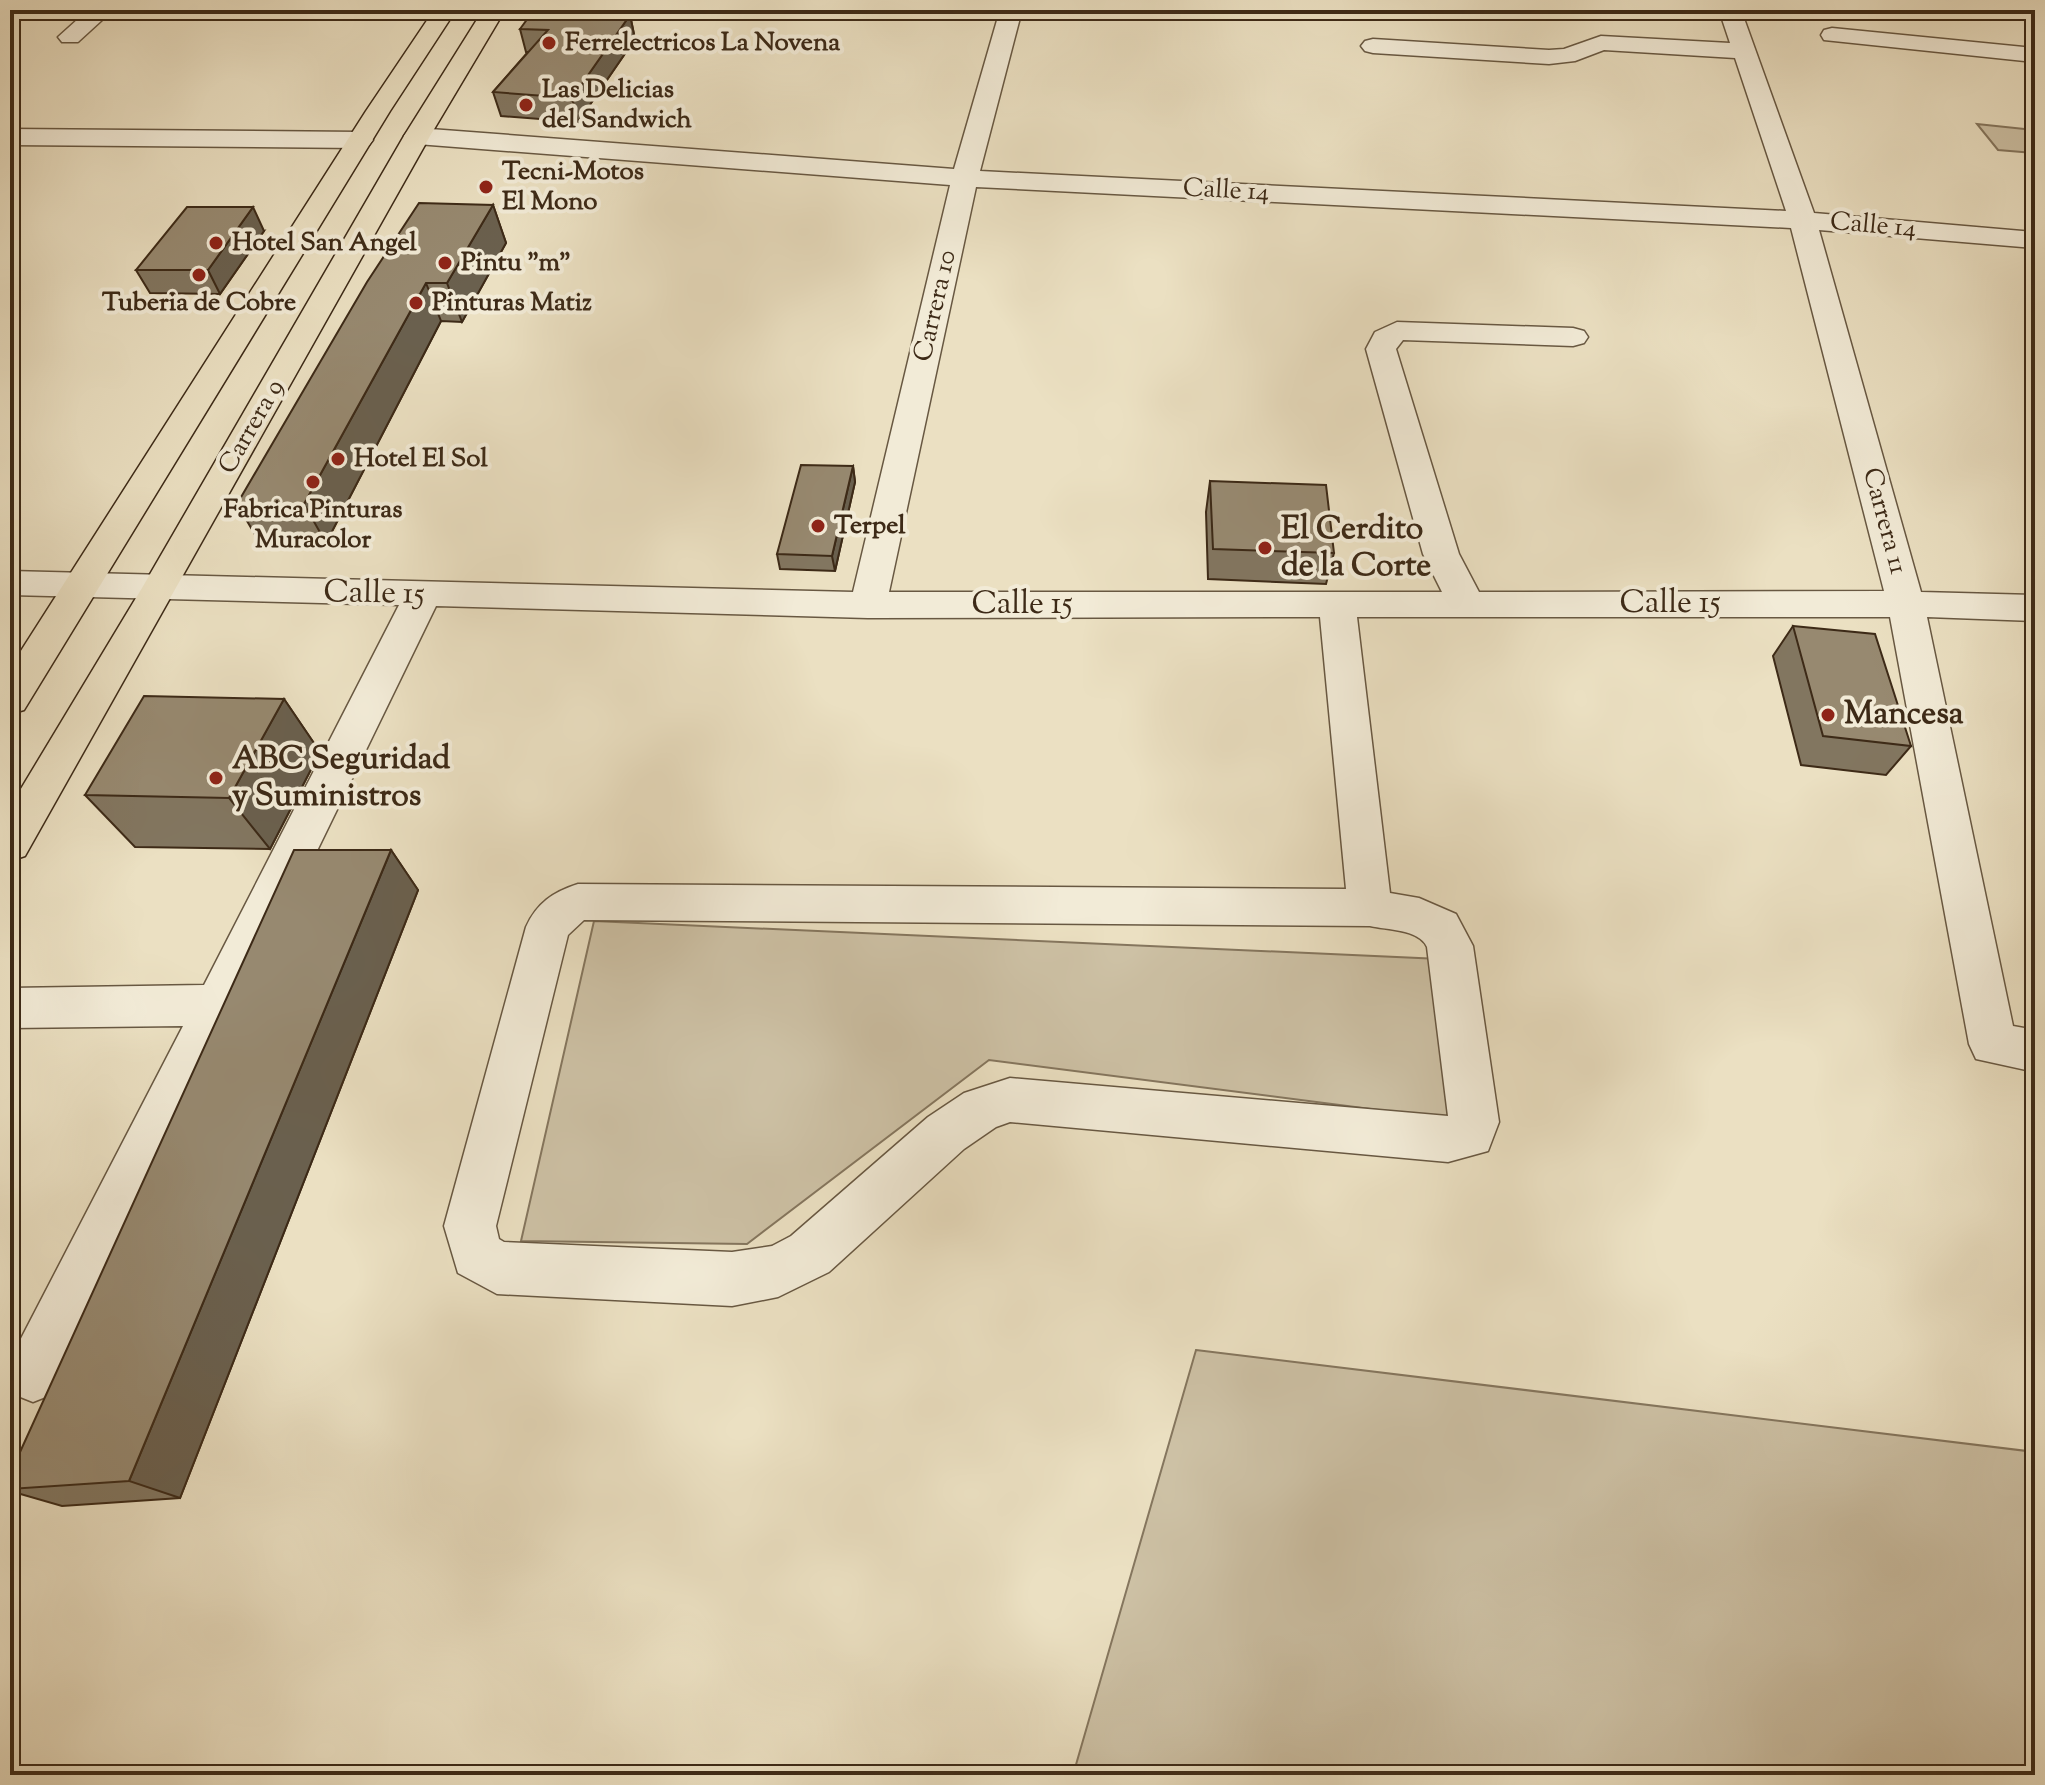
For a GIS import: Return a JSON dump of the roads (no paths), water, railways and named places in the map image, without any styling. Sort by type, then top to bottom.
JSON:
[{"type":"main road","name":"Carrera 9","points":[[10,700],[360,140],[445,10]]},
{"type":"main road","name":"Carrera 9","points":[[10,844],[160,588],[417,136],[494,10]]},
{"type":"street","points":[[70,37],[102,10]]},
{"type":"street","name":"Carrera 10","points":[[868,605],[965,178],[1011,10]]},
{"type":"street","name":"Carrera 11","points":[[1730,10],[1803,220],[1906,604],[2014,1047]]},
{"type":"street","points":[[1832,35],[2035,55]]},
{"type":"street","points":[[1373,46],[1549,57],[1567,56],[1601,43],[1742,51]]},
{"type":"street","name":"Calle 14","points":[[417,136],[965,178],[1803,220],[2035,240]]},
{"type":"street","points":[[10,137],[360,140]]},
{"type":"street","points":[[1467,604],[1441,554],[1381,349],[1386,338],[1397,331],[1573,337]]},
{"type":"street","name":"Calle 15","points":[[10,583],[868,605],[1906,604],[2035,608]]},
{"type":"street","points":[[33,1374],[215,1005],[423,595]]},
{"type":"street","points":[[1337,605],[1370,908]]},
{"type":"street","points":[[578,902],[1370,908],[1430,922],[1440,927],[1450,946],[1474,1122],[1470,1135],[1448,1139],[1010,1100],[981,1109],[946,1133],[810,1254],[778,1271],[732,1279],[497,1268],[477,1255],[470,1226],[548,927],[563,910],[578,902]]},
{"type":"street","points":[[10,1008],[215,1005]]},
{"type":"place","name":"Ferrelectricos La Novena","points":[[549,43]]},
{"type":"place","name":"Las Delicias del Sandwich","points":[[526,105]]},
{"type":"place","name":"Tecni-Motos El Mono","points":[[486,187]]},
{"type":"place","name":"Hotel San Angel","points":[[216,243]]},
{"type":"place","name":"Pintu \"m\"","points":[[445,263]]},
{"type":"place","name":"Tuberia de Cobre","points":[[199,275]]},
{"type":"place","name":"Pinturas Matiz","points":[[416,303]]},
{"type":"place","name":"Hotel El Sol","points":[[338,459]]},
{"type":"place","name":"Fabrica Pinturas Muracolor","points":[[313,482]]},
{"type":"place","name":"Terpel","points":[[818,526]]},
{"type":"place","name":"El Cerdito de la Corte","points":[[1265,548]]},
{"type":"place","name":"Mancesa","points":[[1828,715]]},
{"type":"place","name":"ABC Seguridad y Suministros","points":[[216,778]]}]
